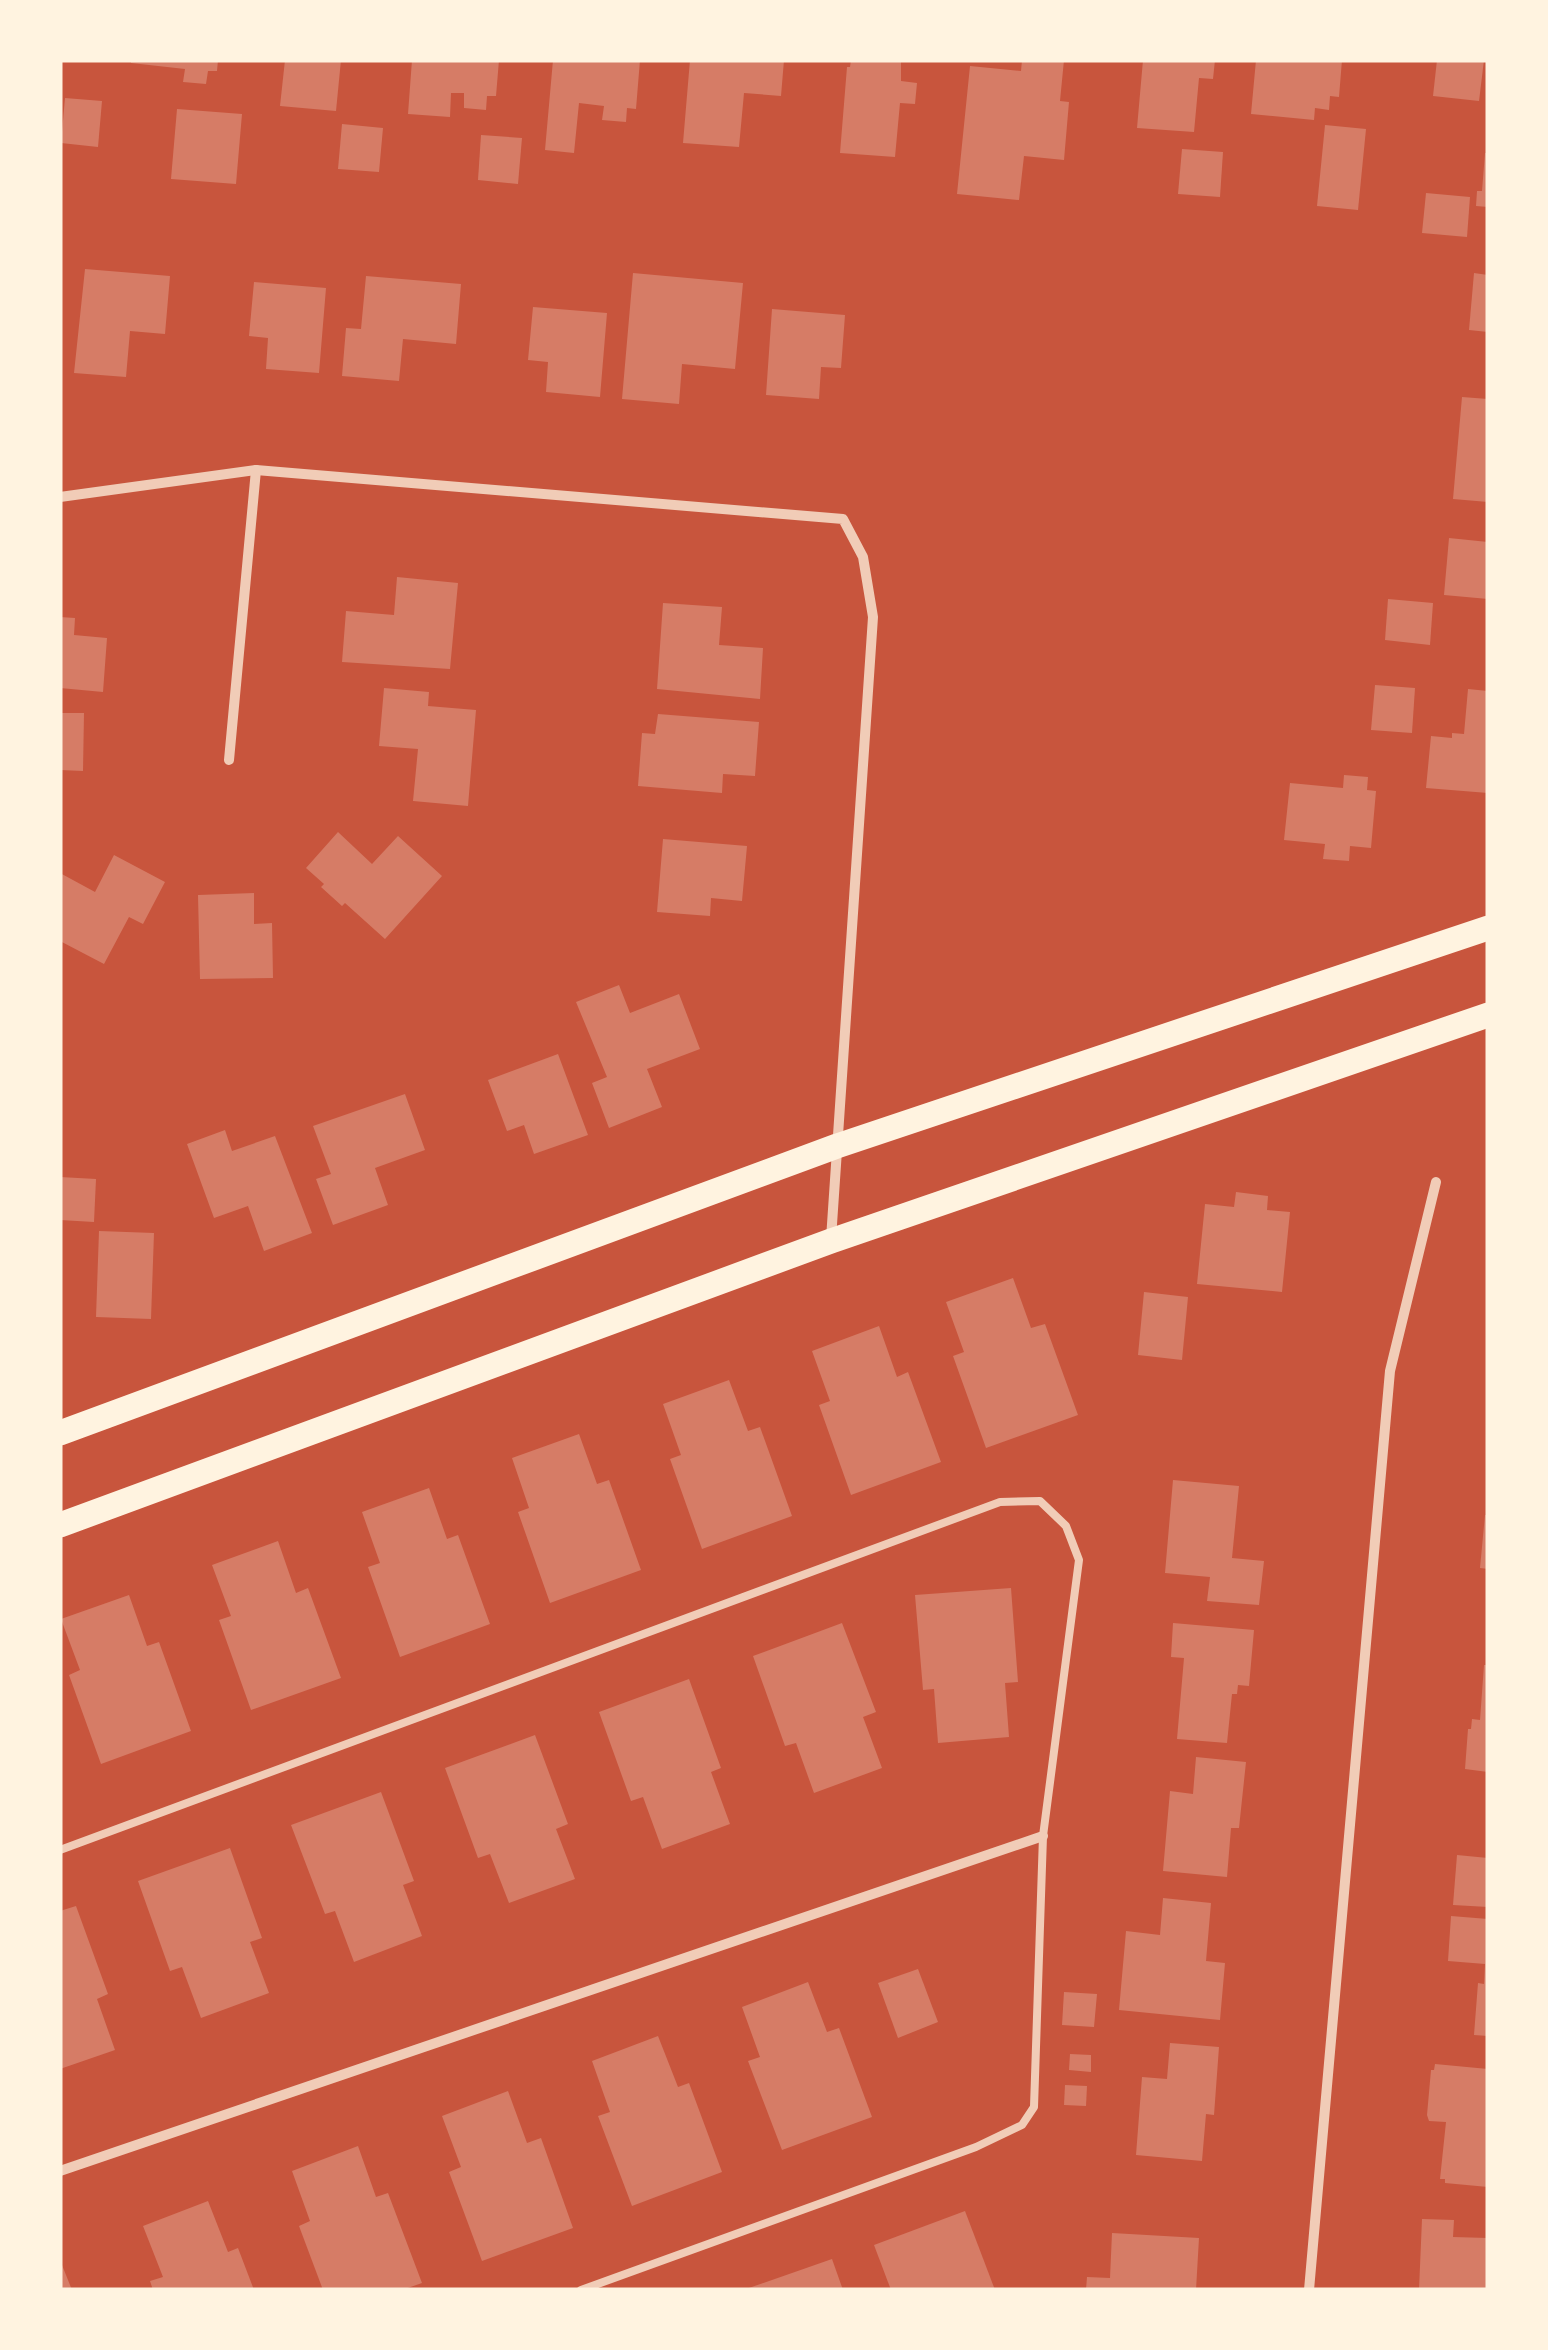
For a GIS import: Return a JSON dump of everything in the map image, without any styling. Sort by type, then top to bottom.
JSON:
[{"type":"main road","points":[[60,1433],[837,1146],[1488,928]]},
{"type":"main road","points":[[60,1524],[830,1241],[1488,1016]]},
{"type":"street","points":[[60,497],[256,470],[843,518],[863,557],[872,616],[830,1241]]},
{"type":"street","points":[[228,760],[256,470]]},
{"type":"street","points":[[1309,2290],[1390,1371],[1436,1182]]},
{"type":"street","points":[[60,2171],[1043,1836]]},
{"type":"lane","points":[[60,1850],[1000,1502],[1040,1501],[1066,1526],[1079,1560],[1043,1836],[1034,2107],[1022,2125],[942,2160],[580,2290]]},
{"type":"building","points":[[131,60],[218,60],[217,71],[208,71],[206,84],[183,82],[185,69]]},
{"type":"building","points":[[285,60],[341,60],[336,111],[280,106]]},
{"type":"building","points":[[412,60],[499,60],[496,96],[487,96],[486,110],[464,108],[464,93],[451,93],[450,117],[408,114]]},
{"type":"building","points":[[553,60],[640,60],[636,109],[627,108],[626,122],[602,120],[604,106],[579,103],[574,153],[545,150]]},
{"type":"building","points":[[690,60],[784,60],[781,96],[744,93],[739,147],[683,143]]},
{"type":"building","points":[[851,60],[901,60],[901,81],[917,83],[915,104],[900,103],[895,157],[840,153],[847,67]]},
{"type":"building","points":[[1022,60],[1064,60],[1060,101],[1069,102],[1064,160],[1024,156],[1019,200],[957,194],[970,66],[1021,71]]},
{"type":"building","points":[[1143,60],[1215,60],[1213,79],[1199,78],[1194,132],[1137,128]]},
{"type":"building","points":[[1256,60],[1342,60],[1339,97],[1330,96],[1329,110],[1315,108],[1314,120],[1251,114]]},
{"type":"building","points":[[1437,60],[1484,60],[1479,101],[1433,96]]},
{"type":"building","points":[[65,98],[102,101],[98,147],[61,143]]},
{"type":"building","points":[[177,109],[242,114],[236,184],[171,179]]},
{"type":"building","points":[[342,124],[383,128],[379,172],[338,169]]},
{"type":"building","points":[[1325,125],[1366,129],[1358,210],[1317,206]]},
{"type":"building","points":[[481,135],[522,138],[518,184],[478,180]]},
{"type":"building","points":[[1182,149],[1223,152],[1220,197],[1178,194]]},
{"type":"building","points":[[1485,153],[1488,207],[1476,206],[1477,191],[1482,191]]},
{"type":"building","points":[[1426,193],[1470,197],[1467,237],[1422,233]]},
{"type":"building","points":[[85,269],[170,276],[165,334],[130,331],[126,377],[74,373]]},
{"type":"building","points":[[633,273],[743,283],[735,369],[682,364],[679,404],[622,399]]},
{"type":"building","points":[[1474,273],[1488,275],[1488,332],[1469,330]]},
{"type":"building","points":[[366,276],[461,284],[456,344],[403,339],[399,381],[342,376],[346,328],[361,329]]},
{"type":"building","points":[[254,282],[326,288],[319,373],[266,369],[268,338],[249,336]]},
{"type":"building","points":[[533,307],[607,313],[600,397],[546,392],[548,362],[528,360]]},
{"type":"building","points":[[772,309],[845,315],[841,368],[821,367],[819,399],[766,395]]},
{"type":"building","points":[[1462,397],[1488,399],[1488,502],[1453,499]]},
{"type":"building","points":[[1449,538],[1488,542],[1488,599],[1444,595]]},
{"type":"building","points":[[397,577],[458,583],[450,669],[342,662],[346,611],[394,615]]},
{"type":"building","points":[[1388,599],[1433,603],[1430,645],[1385,640]]},
{"type":"building","points":[[663,603],[722,607],[719,645],[763,648],[760,699],[657,689]]},
{"type":"building","points":[[60,617],[75,618],[74,635],[107,638],[103,692],[60,688]]},
{"type":"building","points":[[1375,685],[1415,688],[1412,733],[1371,730]]},
{"type":"building","points":[[384,688],[429,692],[428,706],[476,710],[468,806],[413,801],[418,749],[379,746]]},
{"type":"building","points":[[1468,689],[1488,691],[1488,793],[1426,788],[1431,736],[1452,738],[1452,733],[1464,734]]},
{"type":"building","points":[[60,713],[84,713],[83,771],[60,770]]},
{"type":"building","points":[[658,714],[759,722],[755,776],[723,774],[722,793],[638,786],[642,733],[655,734]]},
{"type":"building","points":[[1344,775],[1368,777],[1367,790],[1376,791],[1371,848],[1350,846],[1349,861],[1323,859],[1325,844],[1284,840],[1290,783],[1343,788]]},
{"type":"building","points":[[338,832],[372,864],[398,836],[442,876],[385,939],[345,903],[342,906],[306,868]]},
{"type":"building","points":[[663,839],[747,846],[742,901],[711,898],[710,916],[657,912]]},
{"type":"building","points":[[114,855],[165,882],[143,924],[129,917],[104,964],[60,941],[60,873],[95,892]]},
{"type":"building","points":[[254,893],[254,924],[272,923],[273,978],[200,979],[198,895]]},
{"type":"building","points":[[619,985],[630,1013],[679,994],[700,1049],[647,1069],[662,1107],[609,1128],[592,1083],[607,1077],[576,1002]]},
{"type":"building","points":[[558,1054],[588,1135],[534,1154],[524,1125],[507,1131],[488,1080]]},
{"type":"building","points":[[405,1094],[425,1150],[375,1168],[388,1205],[333,1225],[316,1179],[331,1174],[313,1126]]},
{"type":"building","points":[[225,1130],[232,1151],[275,1136],[312,1233],[264,1251],[248,1206],[214,1218],[187,1144]]},
{"type":"building","points":[[60,1177],[96,1179],[94,1222],[60,1220]]},
{"type":"building","points":[[1236,1192],[1268,1196],[1267,1210],[1290,1212],[1282,1292],[1197,1284],[1205,1204],[1234,1207]]},
{"type":"building","points":[[99,1231],[154,1233],[151,1319],[96,1317]]},
{"type":"building","points":[[1013,1278],[1031,1328],[1045,1324],[1078,1415],[986,1448],[953,1356],[964,1352],[946,1302]]},
{"type":"building","points":[[1144,1292],[1188,1297],[1182,1360],[1138,1355]]},
{"type":"building","points":[[879,1326],[897,1377],[908,1372],[941,1462],[851,1495],[819,1405],[830,1401],[812,1351]]},
{"type":"building","points":[[729,1380],[748,1431],[760,1427],[792,1516],[702,1549],[670,1459],[681,1455],[663,1404]]},
{"type":"building","points":[[579,1434],[597,1484],[609,1480],[641,1570],[550,1603],[518,1512],[529,1508],[512,1458]]},
{"type":"building","points":[[1173,1480],[1239,1486],[1232,1558],[1264,1561],[1259,1605],[1207,1601],[1210,1577],[1165,1573]]},
{"type":"building","points":[[429,1488],[447,1539],[458,1535],[490,1624],[400,1657],[368,1567],[380,1563],[362,1512]]},
{"type":"building","points":[[1488,1515],[1488,1569],[1480,1568]]},
{"type":"building","points":[[278,1541],[296,1593],[308,1588],[341,1678],[251,1710],[219,1620],[231,1616],[212,1565]]},
{"type":"building","points":[[1011,1588],[1018,1682],[1005,1683],[1009,1737],[938,1743],[934,1689],[923,1690],[915,1595]]},
{"type":"building","points":[[129,1595],[147,1646],[159,1642],[191,1731],[101,1764],[69,1675],[80,1670],[61,1619]]},
{"type":"building","points":[[842,1623],[876,1712],[863,1717],[882,1768],[814,1793],[796,1743],[785,1746],[753,1656]]},
{"type":"building","points":[[1173,1623],[1254,1630],[1249,1686],[1238,1685],[1237,1694],[1232,1694],[1227,1743],[1177,1739],[1184,1658],[1171,1657]]},
{"type":"building","points":[[1484,1665],[1488,1665],[1488,1772],[1465,1769],[1468,1729],[1472,1719],[1480,1720]]},
{"type":"building","points":[[689,1679],[721,1768],[711,1772],[730,1824],[662,1849],[643,1797],[631,1801],[599,1712]]},
{"type":"building","points":[[535,1735],[568,1824],[556,1829],[575,1879],[509,1903],[490,1854],[478,1858],[445,1768]]},
{"type":"building","points":[[1196,1757],[1246,1762],[1239,1828],[1231,1828],[1227,1877],[1163,1871],[1170,1791],[1193,1794]]},
{"type":"building","points":[[381,1792],[414,1881],[403,1885],[422,1936],[354,1962],[335,1911],[325,1914],[291,1825]]},
{"type":"building","points":[[230,1848],[262,1938],[250,1942],[269,1993],[201,2018],[182,1967],[170,1971],[138,1881]]},
{"type":"building","points":[[1457,1855],[1488,1858],[1488,1907],[1453,1905]]},
{"type":"building","points":[[1163,1898],[1211,1903],[1206,1961],[1225,1963],[1220,2020],[1119,2010],[1126,1931],[1160,1935]]},
{"type":"building","points":[[76,1906],[108,1994],[97,1999],[115,2050],[60,2069],[60,1911]]},
{"type":"building","points":[[1451,1916],[1488,1919],[1488,2036],[1474,2035],[1478,1983],[1484,1984],[1485,1964],[1448,1961]]},
{"type":"building","points":[[918,1969],[938,2022],[898,2038],[878,1983]]},
{"type":"building","points":[[808,1982],[827,2032],[839,2028],[872,2117],[782,2150],[748,2061],[760,2057],[742,2007]]},
{"type":"building","points":[[1064,1992],[1097,1994],[1094,2027],[1062,2025]]},
{"type":"building","points":[[658,2036],[678,2087],[689,2083],[722,2172],[632,2206],[598,2116],[610,2112],[592,2061]]},
{"type":"building","points":[[1170,2043],[1219,2047],[1214,2115],[1206,2114],[1202,2161],[1136,2155],[1142,2077],[1167,2079]]},
{"type":"building","points":[[1070,2054],[1091,2055],[1091,2072],[1069,2070]]},
{"type":"building","points":[[1435,2064],[1488,2069],[1488,2187],[1445,2183],[1445,2179],[1440,2179],[1446,2122],[1429,2121],[1427,2115],[1431,2070]]},
{"type":"building","points":[[1065,2085],[1087,2086],[1086,2106],[1064,2105]]},
{"type":"building","points":[[508,2091],[527,2143],[541,2138],[573,2228],[482,2261],[449,2172],[461,2167],[442,2116]]},
{"type":"building","points":[[358,2146],[376,2197],[388,2193],[422,2283],[402,2290],[323,2290],[299,2226],[310,2221],[292,2171]]},
{"type":"building","points":[[208,2201],[228,2252],[238,2248],[254,2290],[153,2290],[150,2281],[163,2277],[143,2226]]},
{"type":"building","points":[[965,2211],[995,2290],[891,2290],[874,2245]]},
{"type":"building","points":[[1422,2219],[1454,2220],[1453,2237],[1488,2238],[1488,2290],[1419,2290]]},
{"type":"building","points":[[1112,2233],[1199,2238],[1196,2290],[1086,2290],[1087,2277],[1110,2278]]},
{"type":"building","points":[[832,2259],[843,2290],[746,2290],[746,2289]]},
{"type":"building","points":[[60,2260],[72,2290],[60,2290]]}]
